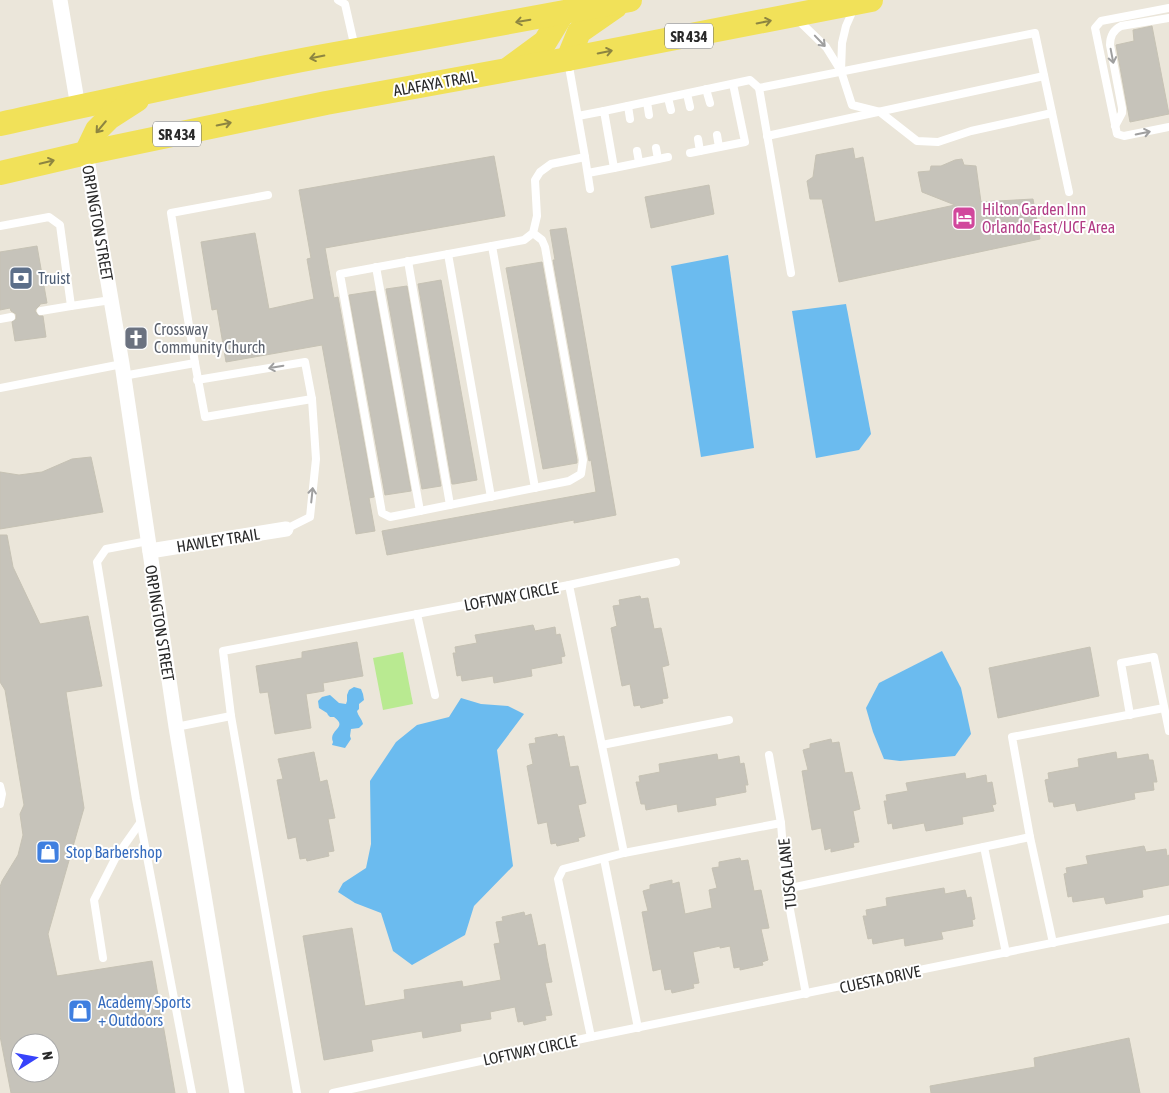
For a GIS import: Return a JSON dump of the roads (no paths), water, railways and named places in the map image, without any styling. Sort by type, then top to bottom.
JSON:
[{"type":"main road","points":[[0,124],[154,90],[561,7],[626,1]]},
{"type":"main road","points":[[568,59],[579,32],[626,1]]},
{"type":"main road","name":"ALAFAYA TRAIL","points":[[0,173],[326,103],[505,71],[864,2]]},
{"type":"main road","points":[[505,71],[545,42],[561,7]]},
{"type":"main road","points":[[86,153],[97,130],[108,118],[154,90]]},
{"type":"street","points":[[60,0],[78,107]]},
{"type":"street","name":"ORPINGTON STREET","points":[[86,153],[122,370],[176,727],[237,1093]]},
{"type":"street","name":"HAWLEY TRAIL","points":[[149,546],[286,529]]},
{"type":"lane","points":[[338,0],[345,4],[355,50]]},
{"type":"lane","points":[[840,71],[842,43],[846,26],[864,2]]},
{"type":"lane","points":[[1169,8],[1101,21],[1095,28],[1117,134],[1124,136],[1169,127]]},
{"type":"lane","points":[[794,16],[826,46],[840,71],[852,105],[880,112],[917,141],[938,142],[971,130],[1052,113]]},
{"type":"lane","points":[[1115,126],[1122,113],[1122,108],[1110,37],[1121,26],[1169,18]]},
{"type":"lane","points":[[759,88],[1035,34],[1069,192]]},
{"type":"lane","points":[[568,59],[590,189]]},
{"type":"lane","points":[[767,136],[1044,76]]},
{"type":"lane","points":[[578,116],[750,80],[759,88],[791,274]]},
{"type":"lane","points":[[690,153],[745,142],[733,84]]},
{"type":"lane","points":[[706,90],[710,103]]},
{"type":"lane","points":[[687,94],[690,107]]},
{"type":"lane","points":[[668,98],[671,110]]},
{"type":"lane","points":[[647,102],[649,115]]},
{"type":"lane","points":[[628,106],[630,120]]},
{"type":"lane","points":[[604,111],[614,168]]},
{"type":"lane","points":[[717,135],[719,147]]},
{"type":"lane","points":[[698,139],[700,150]]},
{"type":"lane","points":[[656,148],[658,159]]},
{"type":"lane","points":[[637,151],[639,162]]},
{"type":"lane","points":[[533,233],[542,240],[545,247],[582,460],[581,474],[569,482],[390,517],[382,513],[340,274],[524,240],[533,233],[537,216],[535,180],[540,172],[551,164],[585,157]]},
{"type":"lane","points":[[588,173],[668,157]]},
{"type":"lane","points":[[268,195],[171,214],[204,417],[312,399]]},
{"type":"lane","points":[[0,226],[49,217],[60,224],[72,306]]},
{"type":"lane","points":[[492,246],[535,488]]},
{"type":"lane","points":[[448,254],[491,497]]},
{"type":"lane","points":[[408,261],[450,505]]},
{"type":"lane","points":[[376,267],[420,511]]},
{"type":"lane","points":[[42,311],[111,300]]},
{"type":"lane","points":[[0,319],[11,317]]},
{"type":"lane","points":[[197,380],[305,362],[312,399],[316,459],[310,516],[286,529]]},
{"type":"lane","points":[[0,388],[122,370],[195,363]]},
{"type":"lane","points":[[149,546],[106,549],[97,562],[140,822],[192,1093]]},
{"type":"lane","points":[[569,585],[676,562]]},
{"type":"lane","name":"LOFTWAY CIRCLE","points":[[296,1093],[231,716],[223,651],[569,585],[624,853],[563,869],[558,879],[590,1037],[332,1093]]},
{"type":"lane","points":[[417,614],[435,695]]},
{"type":"lane","points":[[1130,715],[1120,663],[1154,657],[1169,731]]},
{"type":"lane","points":[[1053,943],[1030,837],[1012,737],[1164,708]]},
{"type":"lane","points":[[176,727],[231,716]]},
{"type":"lane","points":[[602,746],[728,720]]},
{"type":"lane","name":"TUSCA LANE","points":[[769,755],[782,823],[786,889],[806,994]]},
{"type":"lane","points":[[0,786],[2,794],[0,804]]},
{"type":"lane","points":[[103,958],[94,900],[116,857],[140,822]]},
{"type":"lane","points":[[624,853],[782,823]]},
{"type":"lane","points":[[786,889],[1030,837]]},
{"type":"lane","points":[[984,847],[1006,953]]},
{"type":"lane","points":[[604,859],[638,1028]]},
{"type":"lane","name":"CUESTA DRIVE","points":[[590,1037],[1169,919]]},
{"type":"water","points":[[728,255],[754,448],[701,457],[671,266]]},
{"type":"water","points":[[846,304],[871,434],[859,450],[816,458],[792,311]]},
{"type":"water","points":[[942,651],[961,688],[971,734],[955,756],[900,761],[884,759],[866,708],[879,683]]},
{"type":"water","points":[[354,687],[361,689],[363,694],[364,700],[359,704],[357,711],[363,724],[359,728],[351,729],[351,739],[345,748],[332,745],[333,734],[339,724],[334,717],[330,717],[319,708],[318,701],[322,697],[330,695],[339,703],[346,704],[349,690]]},
{"type":"water","points":[[461,698],[481,704],[508,706],[524,714],[497,750],[513,866],[474,906],[465,935],[412,965],[393,951],[381,913],[355,903],[338,892],[343,883],[366,868],[371,844],[370,781],[396,742],[417,725],[449,717]]},
{"type":"place","name":"Hilton Garden Inn Orlando East/UCF Area","points":[[964,218]]},
{"type":"place","name":"Truist","points":[[21,278]]},
{"type":"place","name":"Crossway Community Church","points":[[136,338]]},
{"type":"place","name":"Stop Barbershop","points":[[48,852]]},
{"type":"place","name":"Academy Sports + Outdoors","points":[[80,1011]]}]
